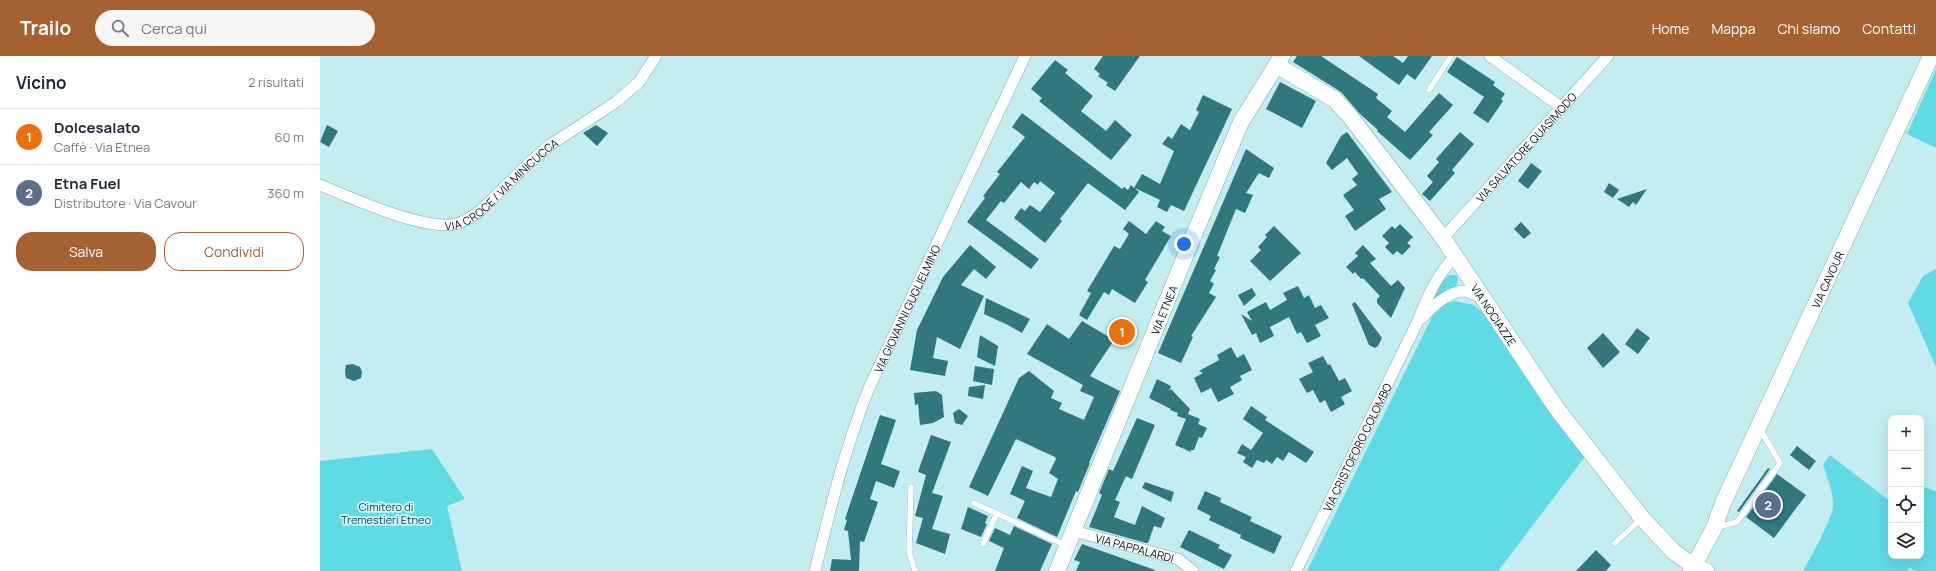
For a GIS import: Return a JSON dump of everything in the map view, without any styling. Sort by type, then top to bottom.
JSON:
[{"type":"street","name":"VIA CROCE / VIA MINICUCCA","points":[[320,185],[410,219],[445,226],[458,224],[473,217],[550,145],[616,102],[639,82],[656,56]]},
{"type":"street","name":"VIA GIOVANNI GUGLIELMINO","points":[[815,571],[838,477],[859,413],[1025,56]]},
{"type":"street","points":[[1490,56],[1561,107]]},
{"type":"street","name":"VIA SALVATORE QUASIMODO","points":[[1443,238],[1608,56]]},
{"type":"street","name":"VIA CAVOUR","points":[[1723,503],[1931,56]]},
{"type":"street","name":"VIA NOCIAZZE","points":[[1279,61],[1334,100],[1349,115],[1408,196],[1443,238],[1455,256],[1467,284],[1484,299],[1558,409],[1642,518],[1674,552],[1697,569]]},
{"type":"street","name":"VIA ETNEA","points":[[1057,571],[1241,122],[1279,61]]},
{"type":"street","points":[[1418,323],[1429,294],[1440,274],[1455,256]]},
{"type":"street","points":[[1418,323],[1431,308],[1467,284]]},
{"type":"street","name":"VIA CRISTOFORO COLOMBO","points":[[1296,571],[1418,323]]},
{"type":"street","points":[[1697,569],[1723,503]]},
{"type":"street","points":[[1697,569],[1692,555],[1723,503]]},
{"type":"street","name":"VIA PAPPALARDI","points":[[1074,531],[1178,560],[1193,571]]},
{"type":"lane","points":[[1428,90],[1451,56]]},
{"type":"lane","points":[[1714,528],[1737,522],[1780,462],[1758,427]]},
{"type":"lane","points":[[912,487],[909,551],[915,571]]},
{"type":"lane","points":[[974,503],[1068,546]]},
{"type":"lane","points":[[982,544],[997,513]]},
{"type":"lane","points":[[1615,543],[1633,524],[1642,518]]},
{"type":"green space","points":[[1936,69],[1936,148],[1907,134]]},
{"type":"green space","points":[[1936,269],[1936,367],[1908,303],[1923,276]]},
{"type":"green space","points":[[1450,275],[1455,275],[1458,277],[1457,285],[1434,299],[1433,296],[1442,281]]},
{"type":"green space","points":[[1455,301],[1474,305],[1482,312],[1500,333],[1587,454],[1498,571],[1307,571],[1433,315],[1445,304]]},
{"type":"green space","name":"Cimitero di Tremestieri Etneo","points":[[432,449],[465,499],[447,506],[462,571],[320,571],[320,461]]},
{"type":"green space","points":[[1830,455],[1888,500],[1888,559],[1924,559],[1924,487],[1936,491],[1936,571],[1915,571],[1909,567],[1908,571],[1803,571],[1825,530],[1833,507],[1831,491],[1823,465]]},
{"type":"building","points":[[1103,56],[1140,56],[1115,91],[1106,85],[1108,83],[1098,76],[1100,74],[1094,69]]},
{"type":"building","points":[[1297,56],[1321,56],[1378,94],[1376,98],[1392,111],[1387,117],[1405,132],[1439,93],[1453,105],[1429,132],[1433,135],[1410,160],[1377,131],[1378,130],[1360,114],[1341,92],[1293,62]]},
{"type":"building","points":[[1359,56],[1393,56],[1403,63],[1408,56],[1432,56],[1415,80],[1407,74],[1399,85]]},
{"type":"building","points":[[1457,57],[1495,82],[1493,85],[1505,94],[1501,99],[1503,101],[1488,123],[1473,113],[1484,97],[1447,72]]},
{"type":"building","points":[[1055,60],[1068,70],[1065,73],[1093,96],[1081,111],[1106,131],[1115,120],[1132,135],[1111,160],[1039,101],[1042,98],[1031,89]]},
{"type":"building","points":[[1280,82],[1316,101],[1302,128],[1266,109]]},
{"type":"building","points":[[1203,95],[1232,109],[1184,211],[1171,205],[1167,212],[1157,207],[1160,200],[1135,188],[1139,192],[1125,210],[1088,183],[1060,219],[1062,221],[1045,243],[1014,218],[1021,208],[1025,211],[1030,205],[1040,212],[1055,193],[1040,181],[1038,185],[1034,182],[1029,189],[1021,182],[1004,203],[1001,201],[986,220],[1039,259],[1031,269],[967,222],[985,198],[983,196],[1000,174],[997,172],[1025,137],[1012,127],[1022,113],[1122,189],[1124,187],[1128,190],[1131,185],[1134,188],[1142,174],[1160,184],[1174,151],[1162,144],[1168,136],[1172,139],[1181,124],[1190,130],[1199,112],[1196,110]]},
{"type":"building","points":[[327,125],[338,131],[329,147],[320,142]]},
{"type":"building","points":[[596,125],[608,133],[597,146],[583,133]]},
{"type":"building","points":[[1347,132],[1392,192],[1379,199],[1386,209],[1355,231],[1345,216],[1354,210],[1343,195],[1357,185],[1352,179],[1358,174],[1347,158],[1332,170],[1326,163],[1341,136]]},
{"type":"building","points":[[1460,132],[1474,144],[1452,170],[1455,173],[1430,201],[1422,194],[1433,182],[1427,176],[1439,162],[1436,159]]},
{"type":"building","points":[[1246,149],[1274,168],[1269,178],[1259,173],[1246,193],[1253,195],[1245,213],[1236,209],[1217,256],[1220,257],[1214,269],[1216,270],[1210,281],[1214,284],[1209,293],[1216,297],[1191,336],[1193,337],[1181,363],[1158,353]]},
{"type":"building","points":[[1531,163],[1542,171],[1528,189],[1518,181]]},
{"type":"building","points":[[1609,183],[1619,190],[1613,198],[1604,192]]},
{"type":"building","points":[[1647,189],[1636,205],[1633,202],[1629,207],[1617,199]]},
{"type":"building","points":[[1129,221],[1146,234],[1156,221],[1165,227],[1162,231],[1171,236],[1145,280],[1148,282],[1135,303],[1112,289],[1109,295],[1104,292],[1087,320],[1079,315],[1091,293],[1087,291],[1114,246],[1120,249],[1129,234],[1123,229]]},
{"type":"building","points":[[1521,222],[1531,233],[1524,239],[1514,229]]},
{"type":"building","points":[[1400,224],[1413,237],[1407,243],[1411,246],[1402,255],[1397,251],[1393,255],[1385,247],[1389,243],[1382,236],[1392,226],[1395,229]]},
{"type":"building","points":[[1274,226],[1301,253],[1270,281],[1250,261],[1261,250],[1258,247],[1267,237],[1265,235]]},
{"type":"building","points":[[970,245],[996,267],[986,279],[974,269],[961,285],[984,296],[960,349],[937,337],[933,358],[948,361],[945,376],[910,370],[917,330],[943,277]]},
{"type":"building","points":[[1363,245],[1376,259],[1370,263],[1391,286],[1398,280],[1405,288],[1391,318],[1377,303],[1377,299],[1380,296],[1363,278],[1361,279],[1355,272],[1353,274],[1346,267],[1358,256],[1355,253]]},
{"type":"building","points":[[1298,286],[1304,298],[1309,295],[1315,308],[1321,305],[1329,318],[1315,325],[1321,336],[1307,343],[1301,332],[1297,334],[1289,317],[1270,327],[1274,336],[1260,343],[1256,333],[1252,335],[1241,314],[1252,321],[1247,312],[1266,302],[1270,310],[1287,300],[1283,293]]},
{"type":"building","points":[[1252,288],[1256,295],[1244,306],[1238,295]]},
{"type":"building","points":[[986,298],[1030,319],[1022,333],[984,314]]},
{"type":"building","points":[[1355,302],[1382,338],[1378,346],[1375,348],[1369,345],[1352,304]]},
{"type":"building","points":[[1082,321],[1114,340],[1090,376],[1120,391],[1078,492],[1076,491],[1057,537],[1017,518],[1025,501],[1010,494],[1022,466],[1033,471],[1026,488],[1051,497],[1058,479],[1049,473],[1056,459],[1055,457],[1016,439],[988,496],[969,487],[1019,378],[1029,371],[1054,391],[1051,398],[1062,403],[1059,409],[1084,420],[1094,397],[1080,391],[1083,385],[1027,354],[1047,324],[1069,339]]},
{"type":"building","points":[[1637,328],[1650,338],[1638,354],[1625,344]]},
{"type":"building","points":[[1603,333],[1620,352],[1603,368],[1587,348]]},
{"type":"building","points":[[980,335],[998,346],[995,366],[977,357]]},
{"type":"building","points":[[1231,347],[1237,358],[1244,354],[1252,370],[1240,376],[1242,380],[1230,387],[1234,394],[1218,402],[1211,388],[1201,393],[1194,378],[1203,373],[1199,371],[1219,360],[1217,355]]},
{"type":"building","points":[[1323,356],[1328,365],[1330,364],[1339,381],[1345,378],[1352,391],[1341,397],[1345,404],[1331,412],[1325,400],[1320,403],[1313,390],[1307,393],[1299,379],[1313,372],[1308,363]]},
{"type":"building","points":[[353,364],[360,367],[362,372],[361,378],[354,381],[346,378],[345,371],[346,365]]},
{"type":"building","points":[[975,366],[994,369],[992,385],[973,381]]},
{"type":"building","points":[[1157,379],[1171,386],[1169,391],[1171,389],[1190,409],[1188,414],[1200,419],[1198,424],[1207,428],[1202,438],[1199,437],[1194,450],[1191,450],[1191,452],[1175,445],[1186,419],[1177,416],[1178,413],[1149,398]]},
{"type":"building","points":[[985,385],[983,399],[968,396],[969,387]]},
{"type":"building","points":[[936,391],[942,395],[944,417],[933,423],[920,425],[918,404],[915,405],[914,393]]},
{"type":"building","points":[[1251,406],[1267,417],[1265,420],[1314,452],[1306,463],[1289,452],[1283,461],[1277,457],[1272,464],[1266,460],[1264,463],[1257,460],[1252,468],[1243,462],[1246,457],[1237,453],[1242,444],[1251,450],[1263,433],[1243,419]]},
{"type":"building","points":[[959,409],[968,416],[962,425],[955,423],[953,413]]},
{"type":"building","points":[[880,415],[896,420],[881,464],[900,471],[894,488],[876,481],[870,499],[878,502],[864,542],[860,541],[859,571],[830,571],[832,559],[851,560],[848,531],[844,530],[847,520],[845,519]]},
{"type":"building","points":[[1137,418],[1155,425],[1132,479],[1126,476],[1115,500],[1120,502],[1114,517],[1135,525],[1142,506],[1165,518],[1161,528],[1154,526],[1148,543],[1089,527],[1102,495],[1099,493],[1109,469],[1113,471]]},
{"type":"building","points":[[931,435],[951,442],[932,493],[943,496],[932,529],[950,534],[945,554],[916,543],[923,518],[915,516],[926,475],[918,472]]},
{"type":"building","points":[[1797,446],[1816,461],[1809,470],[1790,455]]},
{"type":"building","points":[[1768,468],[1770,469],[1739,512],[1737,511]]},
{"type":"building","points":[[1777,474],[1806,495],[1774,538],[1746,517]]},
{"type":"building","points":[[1145,482],[1174,492],[1171,502],[1142,488]]},
{"type":"building","points":[[1205,491],[1221,498],[1220,502],[1252,517],[1250,521],[1282,536],[1274,554],[1240,538],[1241,535],[1209,520],[1211,516],[1197,509]]},
{"type":"building","points":[[968,507],[988,516],[985,523],[987,524],[981,537],[961,529]]},
{"type":"building","points":[[1014,526],[1052,544],[1040,571],[995,571],[1004,548],[989,541],[995,528],[1010,535]]},
{"type":"building","points":[[1189,530],[1220,545],[1218,548],[1232,555],[1224,569],[1180,547]]},
{"type":"building","points":[[1082,544],[1155,570],[1076,571],[1080,562],[1074,560]]},
{"type":"building","points":[[1596,550],[1611,565],[1606,571],[1576,571]]},
{"type":"place","name":"Dolcesalato","points":[[1122,332]]},
{"type":"place","name":"Etna Fuel","points":[[1768,505]]}]
